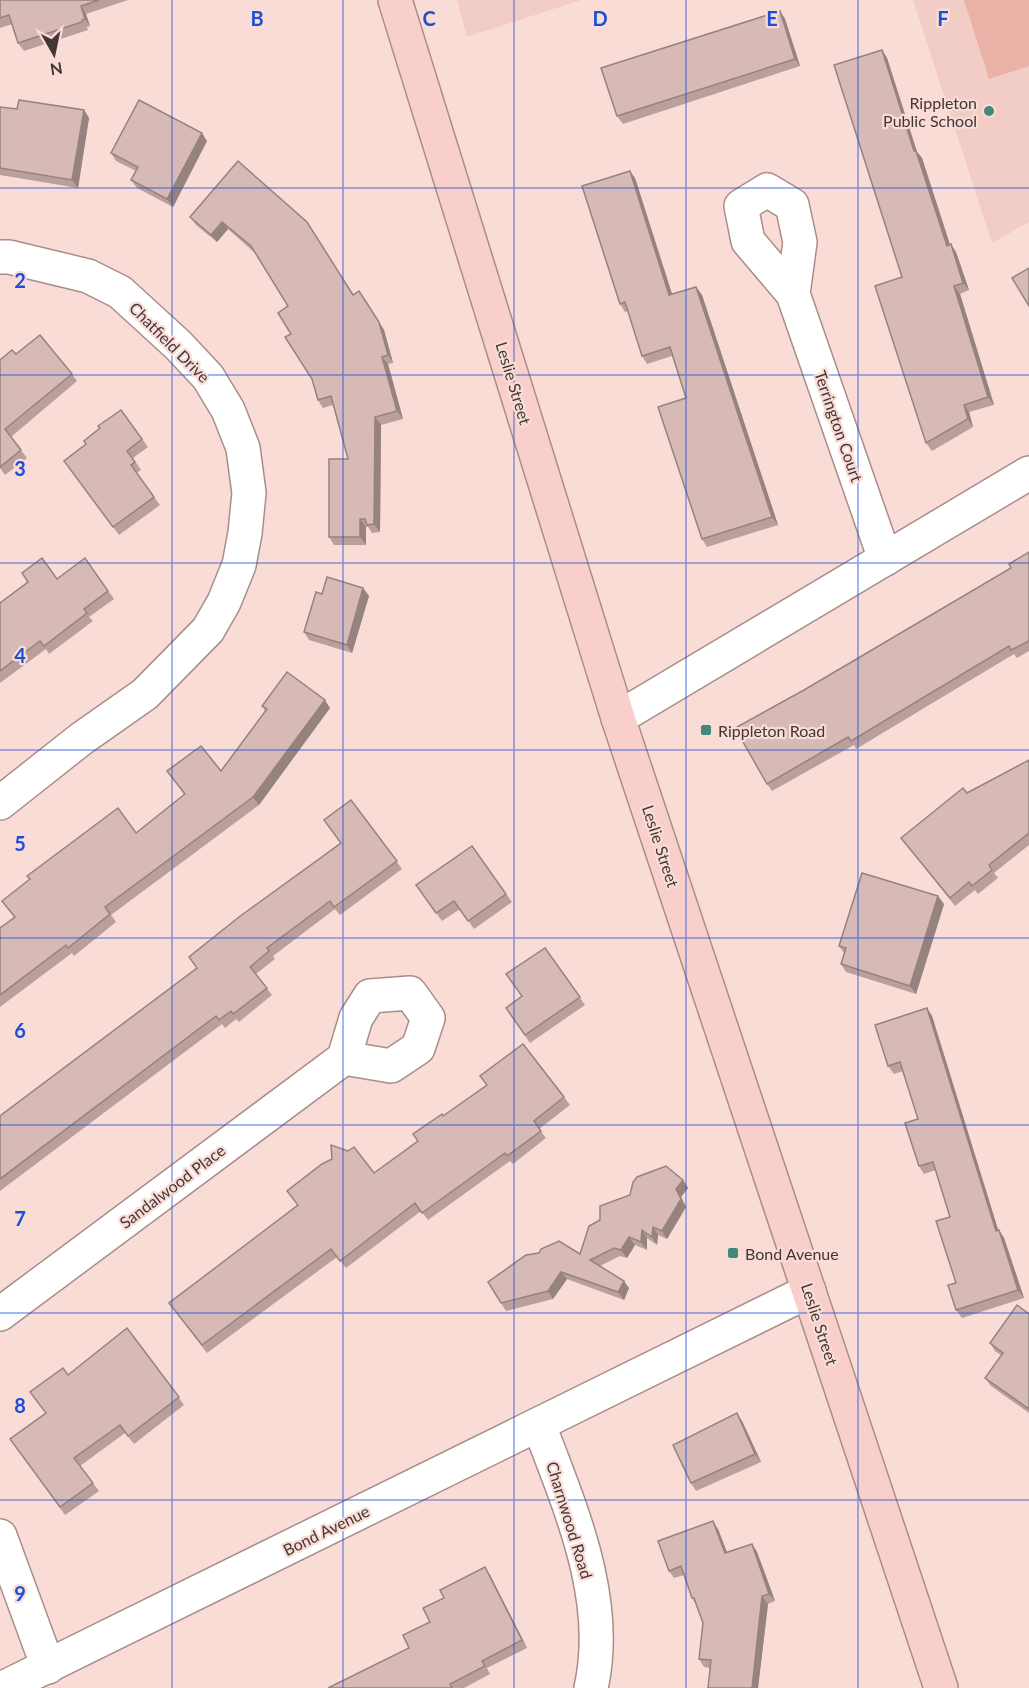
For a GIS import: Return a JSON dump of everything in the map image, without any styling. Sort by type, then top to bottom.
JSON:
[{"type":"main road","name":"Leslie Street","points":[[395,0],[618,718],[941,1688]]},
{"type":"street","name":"Chatfield Drive","points":[[0,257],[9,257],[88,276],[120,292],[171,338],[208,376],[228,410],[243,448],[249,493],[239,565],[224,602],[208,630],[145,694],[81,739],[0,803]]},
{"type":"street","name":"Terrington Court","points":[[793,294],[885,559]]},
{"type":"street","points":[[618,718],[1029,473]]},
{"type":"street","name":"Sandalwood Place","points":[[0,1314],[344,1058]]},
{"type":"street","name":"Bond Avenue","points":[[3,1688],[48,1668],[809,1291]]},
{"type":"street","name":"Charnwood Road","points":[[539,1425],[583,1552],[597,1616],[597,1651],[591,1688]]},
{"type":"street","points":[[0,1536],[48,1668]]},
{"type":"shaded area","points":[[457,0],[581,0],[467,37]]},
{"type":"shaded area","name":"Rippleton Public School","points":[[913,0],[1029,0],[1029,222],[992,243]]},
{"type":"shaded area","points":[[964,0],[1029,0],[1029,66],[989,79]]},
{"type":"building","points":[[0,0],[99,0],[81,6],[85,19],[82,22],[18,43],[9,15],[0,18]]},
{"type":"building","points":[[780,11],[795,59],[617,116],[601,68]]},
{"type":"building","points":[[882,50],[947,246],[951,244],[963,283],[954,286],[988,397],[964,405],[968,419],[926,443],[875,286],[902,277],[834,65]]},
{"type":"building","points":[[19,100],[84,110],[72,180],[0,168],[0,107],[17,109]]},
{"type":"building","points":[[139,100],[202,133],[167,199],[131,180],[138,167],[111,153]]},
{"type":"building","points":[[238,161],[307,222],[353,295],[359,291],[379,322],[388,355],[382,357],[397,411],[375,417],[374,524],[367,525],[365,519],[360,519],[360,537],[329,537],[329,459],[348,459],[331,396],[318,400],[312,379],[285,337],[291,334],[278,313],[288,306],[251,246],[222,222],[211,235],[190,217]]},
{"type":"building","points":[[630,171],[669,295],[696,287],[772,517],[702,539],[658,407],[686,398],[670,347],[642,356],[625,302],[620,304],[582,186]]},
{"type":"building","points":[[1029,268],[1029,306],[1012,278]]},
{"type":"building","points":[[40,335],[72,374],[5,429],[21,450],[0,467],[0,360],[12,350],[16,354]]},
{"type":"building","points":[[121,410],[142,439],[127,451],[135,462],[131,465],[154,497],[113,527],[64,461],[86,444],[84,441],[100,428],[98,426]]},
{"type":"building","points":[[1029,552],[1029,641],[1011,650],[1009,646],[851,741],[848,737],[767,784],[735,728],[1011,568],[1009,564]]},
{"type":"building","points":[[42,558],[57,579],[85,558],[108,591],[84,609],[87,613],[44,646],[40,641],[0,671],[0,603],[28,582],[22,573]]},
{"type":"building","points":[[327,577],[363,588],[347,645],[304,632],[316,592],[322,594]]},
{"type":"building","points":[[287,672],[325,700],[253,797],[105,907],[110,914],[68,948],[66,945],[0,995],[0,928],[15,917],[2,901],[30,879],[27,876],[118,808],[136,833],[185,794],[167,771],[201,746],[221,771],[267,709],[262,706]]},
{"type":"building","points":[[1029,760],[1029,833],[989,865],[992,870],[972,886],[969,882],[950,898],[901,838],[963,788],[967,793]]},
{"type":"building","points":[[351,800],[397,861],[334,907],[330,901],[267,948],[269,951],[250,967],[267,988],[233,1014],[231,1011],[219,1020],[216,1016],[0,1179],[0,1116],[197,968],[189,957],[239,917],[341,843],[324,820]]},
{"type":"building","points":[[472,846],[506,894],[468,921],[454,901],[436,913],[416,885]]},
{"type":"building","points":[[862,873],[938,896],[910,986],[841,964],[846,948],[839,946]]},
{"type":"building","points":[[545,948],[580,997],[525,1035],[506,1008],[522,996],[506,974]]},
{"type":"building","points":[[927,1008],[996,1231],[999,1230],[1018,1290],[956,1310],[948,1285],[956,1283],[936,1221],[950,1217],[933,1162],[919,1166],[905,1123],[918,1119],[900,1062],[888,1066],[875,1025]]},
{"type":"building","points":[[523,1044],[564,1097],[534,1121],[541,1131],[507,1156],[505,1153],[422,1213],[415,1203],[340,1261],[331,1249],[202,1345],[169,1303],[298,1205],[287,1191],[332,1159],[331,1145],[348,1151],[354,1147],[374,1173],[418,1141],[413,1134],[487,1085],[480,1076]]},
{"type":"building","points":[[666,1166],[683,1180],[676,1189],[681,1199],[662,1231],[653,1227],[652,1237],[642,1230],[641,1242],[629,1237],[621,1250],[614,1248],[590,1260],[624,1281],[618,1292],[561,1272],[548,1291],[501,1303],[488,1282],[526,1255],[539,1253],[541,1249],[559,1241],[580,1254],[589,1226],[600,1220],[600,1206],[630,1195],[633,1182],[637,1177]]},
{"type":"building","points":[[1017,1305],[1029,1314],[1029,1409],[985,1378],[1003,1353],[990,1343]]},
{"type":"building","points":[[127,1328],[179,1397],[128,1436],[120,1425],[74,1458],[93,1483],[60,1507],[10,1439],[46,1413],[30,1392],[63,1368],[68,1375]]},
{"type":"building","points":[[737,1413],[755,1454],[691,1483],[673,1445]]},
{"type":"building","points":[[713,1521],[725,1553],[752,1544],[769,1594],[762,1596],[752,1688],[708,1688],[711,1660],[699,1659],[703,1623],[681,1566],[669,1571],[658,1541]]},
{"type":"building","points":[[485,1567],[522,1640],[482,1661],[485,1666],[450,1684],[452,1688],[328,1688],[409,1648],[403,1635],[430,1622],[423,1608],[444,1598],[440,1590]]},
{"type":"place","name":"Rippleton Public School","points":[[989,111]]},
{"type":"place","name":"Rippleton Road","points":[[706,730]]},
{"type":"place","name":"Bond Avenue","points":[[733,1253]]}]
